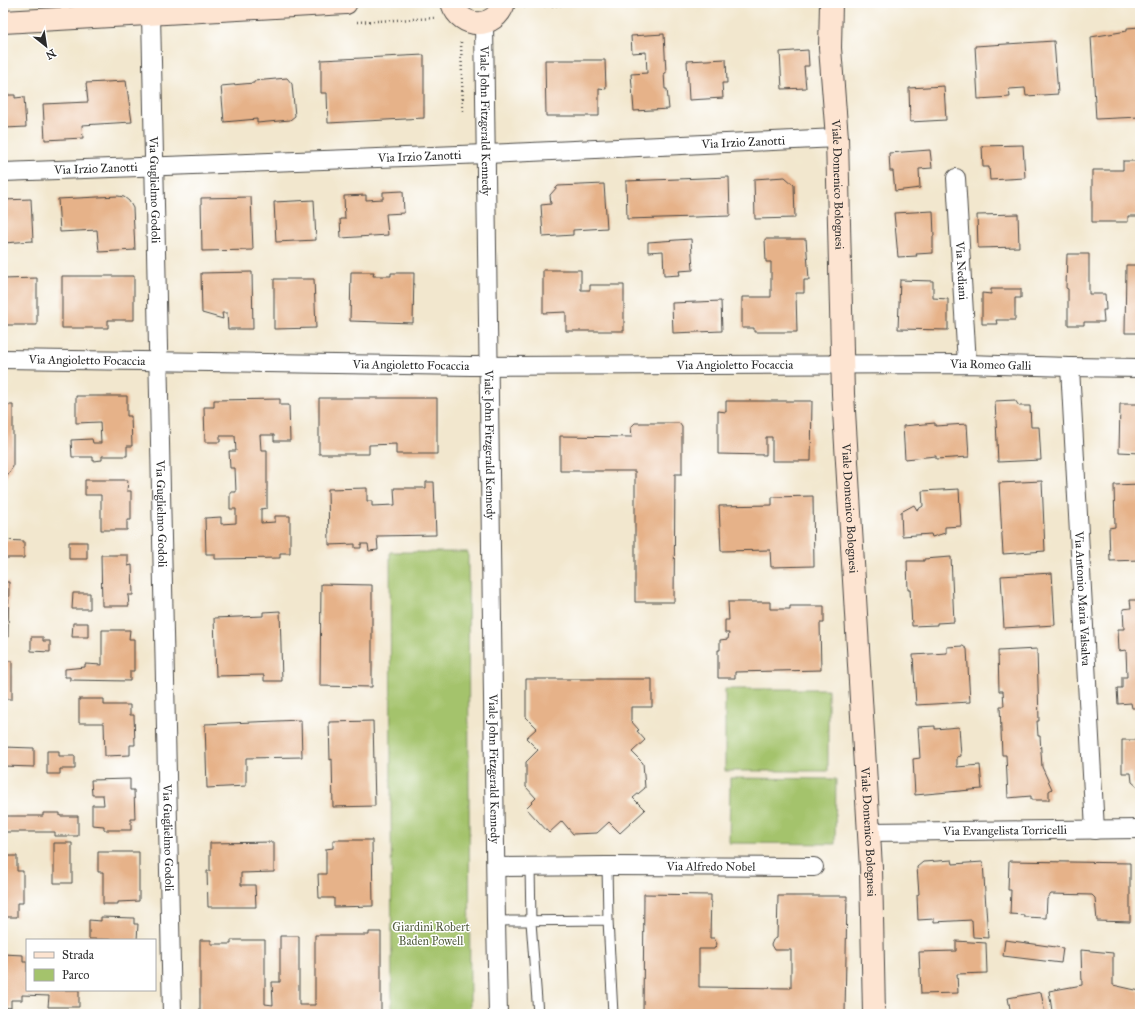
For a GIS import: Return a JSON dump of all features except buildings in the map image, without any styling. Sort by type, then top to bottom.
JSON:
[{"type":"street","points":[[3,22],[346,3]]},
{"type":"street","points":[[452,3],[455,11],[467,21],[475,23],[484,23],[492,20],[498,15],[503,6]]},
{"type":"street","name":"Viale Domenico Bolognesi","points":[[831,3],[830,48],[837,138],[842,365],[869,832],[874,1014]]},
{"type":"street","name":"Via Guglielmo Godoli","points":[[151,14],[172,1014]]},
{"type":"street","name":"Viale John Fitzgerald Kennedy","points":[[484,23],[496,954]]},
{"type":"street","name":"Via Irzio Zanotti","points":[[3,172],[486,154],[837,138]]},
{"type":"street","name":"Via Nediani","points":[[956,178],[967,364]]},
{"type":"street","name":"Via Angioletto Focaccia","points":[[3,359],[489,366],[842,365]]},
{"type":"street","name":"Via Romeo Galli","points":[[842,365],[967,364],[1140,368]]},
{"type":"street","name":"Via Antonio Maria Valsalva","points":[[1070,367],[1095,830]]},
{"type":"street","name":"Via Evangelista Torricelli","points":[[869,832],[1140,829]]},
{"type":"street","name":"Via Alfredo Nobel","points":[[496,867],[814,867]]},
{"type":"street","points":[[492,1014],[496,954]]},
{"type":"street","points":[[496,954],[498,1014]]},
{"type":"lane","points":[[607,866],[613,1014]]},
{"type":"lane","points":[[530,867],[531,922],[538,1014]]},
{"type":"lane","points":[[496,921],[531,922],[608,920]]},
{"type":"path","points":[[503,6],[598,3]]},
{"type":"green space","name":"Giardini Robert Baden Powell","points":[[390,552],[468,552],[470,1014],[392,1014]]},
{"type":"green space","points":[[725,689],[828,689],[828,771],[725,771]]},
{"type":"green space","points":[[730,778],[836,779],[835,844],[729,843]]}]
